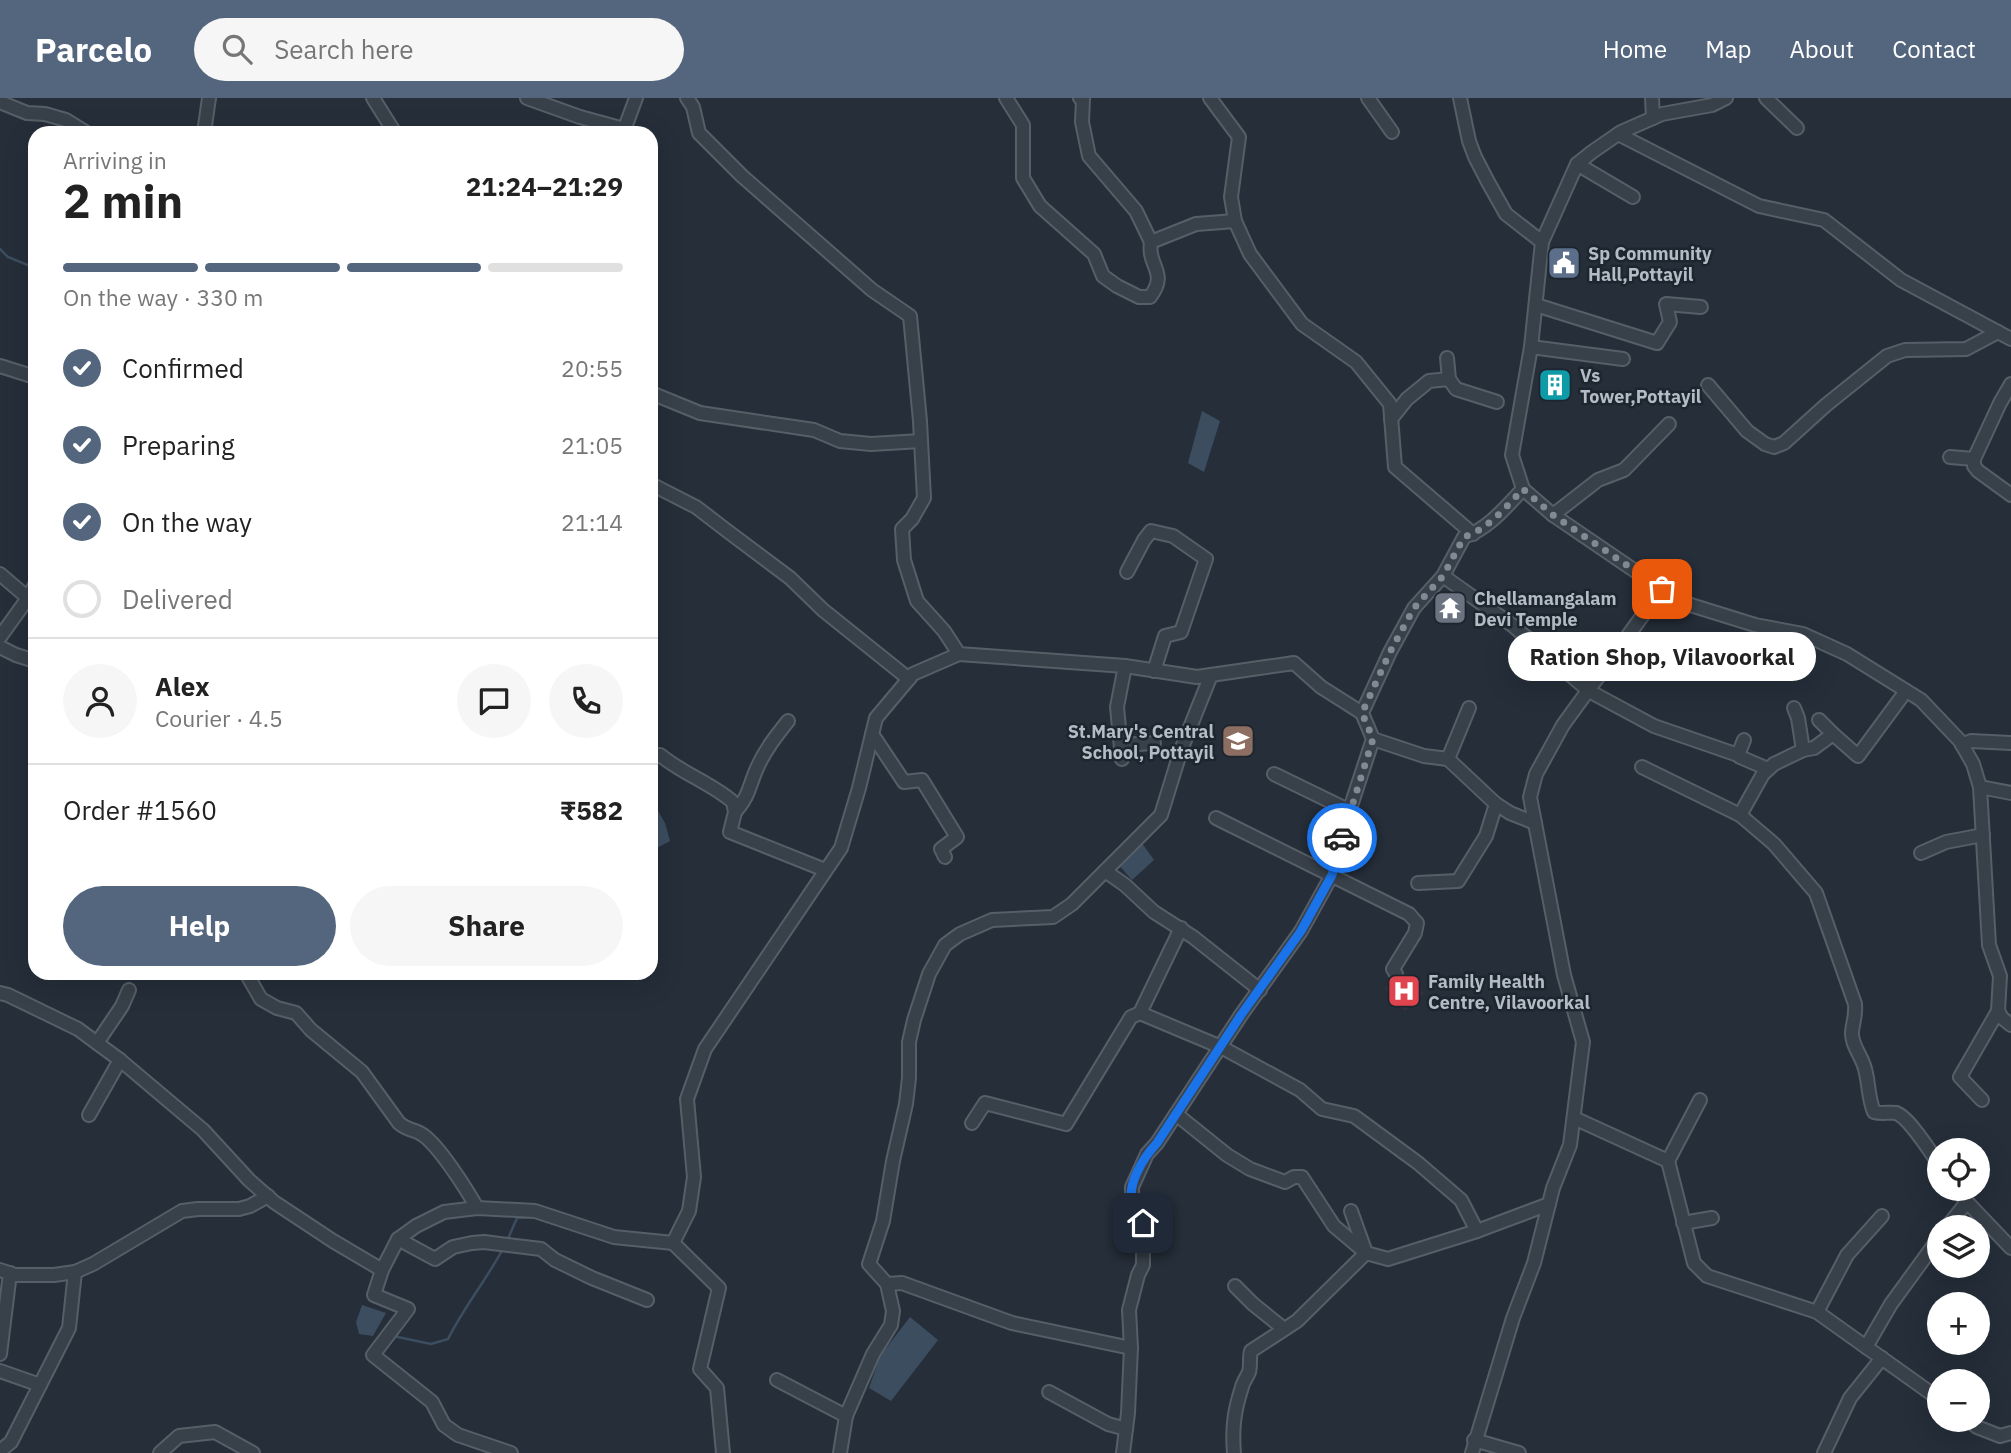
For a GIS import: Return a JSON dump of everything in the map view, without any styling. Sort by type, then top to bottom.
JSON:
[{"type":"street","points":[[205,126],[209,98]]},
{"type":"street","points":[[373,98],[391,126]]},
{"type":"street","points":[[527,98],[608,126]]},
{"type":"street","points":[[625,126],[636,98]]},
{"type":"street","points":[[687,98],[693,107],[699,133],[813,240],[872,290],[910,316],[924,498],[912,519],[902,529],[904,560],[917,601],[944,631],[959,654]]},
{"type":"street","points":[[1006,98],[1023,125],[1023,178],[1040,206],[1094,254],[1102,276],[1139,297],[1150,297],[1158,286],[1151,242],[1136,211],[1088,156],[1082,122],[1083,99],[1080,98]]},
{"type":"street","points":[[1210,98],[1239,138],[1231,197],[1235,222],[1250,254],[1302,324],[1356,362],[1390,404],[1395,467],[1473,534]]},
{"type":"street","points":[[1368,98],[1392,132]]},
{"type":"street","points":[[1460,98],[1469,141],[1494,193],[1506,214],[1542,242]]},
{"type":"street","points":[[1652,98],[1653,118]]},
{"type":"street","points":[[1726,98],[1712,105],[1662,114],[1618,134],[1577,164],[1542,242],[1531,347],[1512,454],[1523,489],[1553,515],[1681,602],[1755,625],[1803,634],[1847,654],[1921,701],[1962,745],[1973,764],[1980,787],[1989,945],[2000,976],[1998,1011],[1960,1077],[1982,1101]]},
{"type":"street","points":[[1766,98],[1797,128]]},
{"type":"street","points":[[0,102],[27,113],[45,114],[66,120],[76,126]]},
{"type":"street","points":[[1618,134],[1759,206],[1824,220],[1902,279],[2011,339]]},
{"type":"street","points":[[1577,164],[1633,197]]},
{"type":"street","points":[[1151,242],[1196,224],[1235,222]]},
{"type":"street","points":[[1536,306],[1657,343],[1670,322],[1666,304],[1701,307]]},
{"type":"street","points":[[1708,385],[1747,431],[1774,447],[1784,443],[1887,356],[1905,350],[1966,349],[1998,332]]},
{"type":"street","points":[[1531,347],[1623,359]]},
{"type":"street","points":[[1447,358],[1449,379],[1456,388],[1497,402]]},
{"type":"street","points":[[0,366],[28,375]]},
{"type":"street","points":[[1391,419],[1407,398],[1429,381],[1449,379]]},
{"type":"street","points":[[2011,384],[1974,459],[1974,466],[1978,471],[2011,495]]},
{"type":"street","points":[[658,396],[700,413],[814,430],[840,441],[871,444],[921,441]]},
{"type":"street","points":[[1553,515],[1598,480],[1624,470],[1669,424]]},
{"type":"street","points":[[1950,457],[1974,459]]},
{"type":"street","points":[[658,488],[696,507],[790,578],[823,610],[909,679]]},
{"type":"street","points":[[1362,713],[1414,608],[1443,576],[1464,537],[1473,534],[1499,515],[1523,489]]},
{"type":"street","points":[[1127,572],[1151,531],[1174,536],[1206,559],[1181,632],[1165,636],[1154,671]]},
{"type":"street","points":[[0,574],[28,598],[0,637]]},
{"type":"street","points":[[1443,576],[1512,625],[1589,691],[1654,726],[1738,755],[1768,769]]},
{"type":"street","points":[[1518,1453],[1473,1446],[1513,1318],[1534,1263],[1553,1188],[1570,1145],[1583,1042],[1564,975],[1530,797],[1536,774],[1563,725],[1643,615],[1648,593],[1644,577]]},
{"type":"street","points":[[0,647],[28,659]]},
{"type":"street","points":[[673,1243],[689,1211],[694,1177],[687,1098],[705,1049],[841,848],[876,718],[913,674],[959,654],[1125,666],[1197,677],[1294,663],[1321,687],[1362,713],[1373,739],[1332,875],[1301,931],[1147,1154],[1132,1187],[1132,1203],[1143,1223],[1143,1265],[1129,1310],[1131,1348],[1123,1453]]},
{"type":"street","points":[[1122,759],[1117,707],[1125,666]]},
{"type":"street","points":[[840,1453],[846,1416],[873,1354],[891,1325],[893,1311],[887,1284],[869,1264],[883,1221],[906,1104],[911,1031],[929,974],[945,945],[960,934],[992,920],[1053,917],[1072,904],[1161,815],[1181,750],[1211,675]]},
{"type":"street","points":[[1819,720],[1858,756],[1906,691]]},
{"type":"street","points":[[1448,759],[1469,708]]},
{"type":"street","points":[[1794,708],[1802,750]]},
{"type":"street","points":[[734,812],[745,801],[757,767],[769,745],[788,721]]},
{"type":"street","points":[[872,734],[904,782],[922,780],[957,836],[941,849],[945,858]]},
{"type":"street","points":[[1740,815],[1768,769],[1802,750],[1814,748],[1833,734]]},
{"type":"street","points":[[1373,739],[1424,756],[1448,759],[1496,804],[1535,823]]},
{"type":"street","points":[[1738,755],[1744,740]]},
{"type":"street","points":[[1962,745],[1971,741],[2011,743]]},
{"type":"street","points":[[1121,745],[1154,743]]},
{"type":"street","points":[[658,755],[723,793],[733,802],[730,832],[825,870]]},
{"type":"street","points":[[1642,767],[1740,815],[1774,844],[1816,893],[1855,1004],[1856,1016],[1851,1034],[1865,1068],[1874,1112],[1900,1115],[1927,1148]]},
{"type":"street","points":[[1274,774],[1350,811]]},
{"type":"street","points":[[1980,787],[2011,793]]},
{"type":"street","points":[[1418,883],[1458,880],[1486,836],[1496,804]]},
{"type":"street","points":[[1216,818],[1409,914],[1417,923],[1415,933],[1394,969],[1396,974]]},
{"type":"street","points":[[1921,853],[1946,842],[1983,835]]},
{"type":"street","points":[[1105,871],[1154,912],[1181,928],[1260,990]]},
{"type":"street","points":[[972,1123],[985,1103],[1066,1124],[1131,1017],[1140,1013],[1181,928]]},
{"type":"street","points":[[250,980],[261,999],[296,1013],[311,1030],[362,1072],[399,1123],[407,1129],[422,1133],[432,1143],[477,1208]]},
{"type":"street","points":[[97,1044],[122,1006],[129,990]]},
{"type":"street","points":[[0,993],[78,1029],[120,1060],[203,1130],[249,1180],[268,1196],[333,1241],[382,1270]]},
{"type":"street","points":[[1998,1011],[2011,1025]]},
{"type":"street","points":[[1140,1013],[1221,1047],[1300,1090],[1322,1109],[1354,1115],[1418,1163],[1461,1200],[1477,1231]]},
{"type":"street","points":[[89,1115],[120,1060]]},
{"type":"street","points":[[1700,1100],[1668,1161],[1693,1263],[1707,1276],[1816,1312],[1927,1390]]},
{"type":"street","points":[[1176,1115],[1227,1155],[1250,1169],[1284,1182],[1294,1177],[1302,1177],[1334,1226],[1366,1253],[1388,1259],[1477,1231],[1549,1204]]},
{"type":"street","points":[[1574,1118],[1668,1161]]},
{"type":"street","points":[[0,1354],[5,1272],[16,1275],[54,1275],[75,1272],[182,1211],[239,1209],[268,1196]]},
{"type":"street","points":[[1957,1215],[1967,1202],[2011,1248]]},
{"type":"street","points":[[511,1453],[458,1435],[444,1425],[432,1402],[373,1355],[408,1309],[374,1295],[382,1270],[398,1239],[444,1212],[477,1208],[535,1211],[614,1237],[673,1243],[719,1288],[700,1369],[717,1388],[723,1453]]},
{"type":"street","points":[[1351,1211],[1366,1253]]},
{"type":"street","points":[[1816,1312],[1847,1255],[1882,1216]]},
{"type":"street","points":[[1683,1223],[1712,1219]]},
{"type":"street","points":[[398,1239],[435,1259],[453,1247],[484,1242],[541,1249],[555,1260],[592,1278],[647,1300]]},
{"type":"street","points":[[1234,1453],[1232,1432],[1242,1384],[1250,1370],[1251,1350],[1297,1321],[1366,1253]]},
{"type":"street","points":[[1866,1347],[1927,1255]]},
{"type":"street","points":[[0,1451],[11,1442],[69,1328],[75,1272]]},
{"type":"street","points":[[887,1284],[902,1283],[1012,1323],[1131,1348]]},
{"type":"street","points":[[1235,1286],[1284,1329]]},
{"type":"street","points":[[1824,1453],[1850,1398],[1882,1358]]},
{"type":"street","points":[[0,1371],[40,1385]]},
{"type":"street","points":[[777,1380],[846,1416]]},
{"type":"street","points":[[1049,1392],[1108,1424],[1126,1429]]},
{"type":"street","points":[[160,1453],[179,1436],[215,1432],[253,1453]]},
{"type":"street","points":[[1990,1432],[2000,1436],[2011,1433]]},
{"type":"shaded area","name":"Family Health Centre, Vilavoorkal","points":[[1403,971],[1424,993],[1405,1011],[1385,989]]},
{"type":"water","points":[[1202,411],[1220,421],[1204,472],[1188,463]]},
{"type":"water","points":[[658,811],[665,823],[670,841],[658,847]]},
{"type":"water","points":[[1141,842],[1154,860],[1132,880],[1117,863]]},
{"type":"water","points":[[362,1305],[386,1313],[373,1336],[359,1334],[356,1322]]},
{"type":"water","points":[[910,1317],[938,1340],[891,1401],[869,1388],[880,1356]]},
{"type":"waterway","points":[[0,249],[8,257],[28,265]]},
{"type":"waterway","points":[[507,1241],[517,1218],[533,1217]]},
{"type":"waterway","points":[[393,1336],[431,1344],[448,1339],[504,1247]]},
{"type":"way so far","points":[[1342,838],[1373,739],[1362,713],[1390,652],[1414,608],[1443,576],[1464,537],[1473,534],[1499,515],[1523,489],[1553,515],[1662,589]]},
{"type":"place","name":"Sp Community Hall,Pottayil","points":[[1564,263]]},
{"type":"place","name":"Vs Tower,Pottayil","points":[[1555,385]]},
{"type":"place","name":"Ration Shop, Vilavoorkal","points":[[1662,589]]},
{"type":"place","name":"Chellamangalam Devi Temple","points":[[1450,608]]},
{"type":"place","name":"St.Mary's Central School, Pottayil","points":[[1238,741]]},
{"type":"place","name":"Family Health Centre, Vilavoorkal","points":[[1404,991]]},
{"type":"route","points":[[1143,1223],[1132,1203],[1132,1187],[1147,1154],[1301,931],[1332,875],[1342,838]]}]
